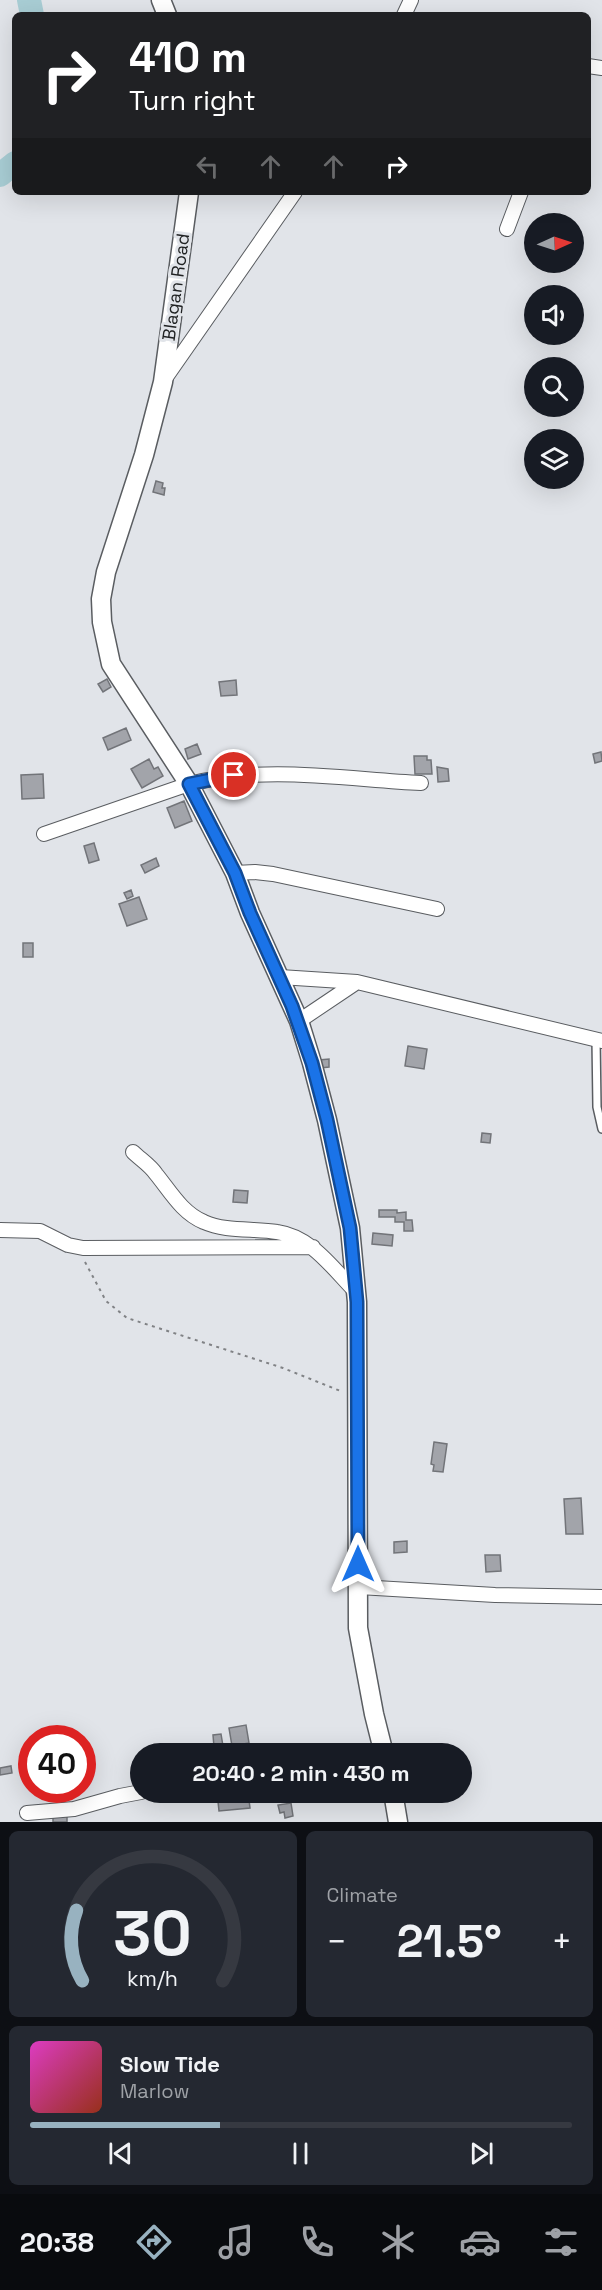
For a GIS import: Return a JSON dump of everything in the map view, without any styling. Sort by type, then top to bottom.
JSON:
[{"type":"street","name":"Blagan Road","points":[[189,195],[163,382],[144,455],[106,572],[101,599],[102,622],[111,664],[189,784],[235,873],[298,1022],[327,1120],[350,1228],[356,1292],[360,1645],[382,1743]]},
{"type":"street","points":[[163,382],[293,195]]},
{"type":"street","points":[[507,229],[520,195]]},
{"type":"street","points":[[44,834],[189,784],[234,775],[270,774],[421,783]]},
{"type":"street","points":[[235,873],[273,874],[437,909]]},
{"type":"street","points":[[280,977],[357,982],[599,1040]]},
{"type":"street","points":[[298,1022],[357,982]]},
{"type":"street","points":[[132,1152],[155,1172],[188,1212],[205,1223],[221,1227],[280,1232],[299,1238],[313,1247],[356,1292]]},
{"type":"street","points":[[0,1230],[40,1231],[68,1245],[83,1248],[313,1247]]},
{"type":"street","points":[[359,1587],[495,1595],[602,1597]]},
{"type":"street","points":[[27,1813],[74,1809],[130,1794]]},
{"type":"street","points":[[395,1803],[398,1822]]},
{"type":"lane","points":[[599,1040],[597,1107],[602,1129]]},
{"type":"path","points":[[68,1245],[84,1259],[106,1301],[127,1318],[283,1368],[357,1399]]},
{"type":"building","points":[[156,481],[163,483],[164,495],[153,492]]},
{"type":"building","points":[[107,679],[111,687],[103,692],[98,684]]},
{"type":"building","points":[[236,680],[237,695],[221,696],[219,682]]},
{"type":"building","points":[[126,728],[131,740],[108,750],[103,738]]},
{"type":"building","points":[[197,744],[201,754],[188,759],[185,749]]},
{"type":"building","points":[[601,752],[602,761],[595,763],[593,754]]},
{"type":"building","points":[[414,756],[427,756],[427,760],[431,760],[432,774],[415,774]]},
{"type":"building","points":[[149,759],[154,769],[158,767],[163,776],[142,788],[131,769]]},
{"type":"building","points":[[437,767],[448,769],[449,781],[438,782]]},
{"type":"building","points":[[43,774],[44,798],[22,799],[21,775]]},
{"type":"building","points":[[184,801],[192,821],[175,828],[167,808]]},
{"type":"building","points":[[94,843],[99,860],[89,863],[84,846]]},
{"type":"building","points":[[156,858],[159,866],[145,873],[141,865]]},
{"type":"building","points":[[131,890],[133,896],[127,899],[124,893]]},
{"type":"building","points":[[139,897],[147,919],[127,926],[119,904]]},
{"type":"building","points":[[23,943],[33,943],[33,957],[23,957]]},
{"type":"building","points":[[408,1046],[427,1049],[424,1069],[405,1066]]},
{"type":"building","points":[[329,1059],[329,1067],[320,1068],[319,1060]]},
{"type":"building","points":[[482,1133],[491,1134],[490,1143],[481,1142]]},
{"type":"building","points":[[234,1190],[248,1191],[247,1203],[233,1202]]},
{"type":"building","points":[[379,1210],[406,1212],[406,1220],[412,1220],[413,1231],[404,1231],[404,1222],[395,1222],[395,1217],[379,1217]]},
{"type":"building","points":[[373,1233],[393,1235],[392,1246],[372,1244]]},
{"type":"building","points":[[434,1442],[447,1444],[443,1472],[433,1471],[434,1465],[431,1464]]},
{"type":"building","points":[[581,1498],[583,1534],[566,1534],[564,1499]]},
{"type":"building","points":[[407,1541],[407,1552],[394,1553],[394,1542]]},
{"type":"building","points":[[485,1555],[500,1555],[501,1571],[486,1572]]},
{"type":"building","points":[[246,1725],[249,1743],[232,1743],[229,1728]]},
{"type":"building","points":[[221,1734],[222,1743],[214,1743],[213,1735]]},
{"type":"building","points":[[11,1766],[12,1773],[0,1775],[0,1768]]},
{"type":"building","points":[[218,1803],[249,1803],[250,1808],[219,1811]]},
{"type":"building","points":[[291,1803],[293,1816],[285,1818],[284,1812],[280,1813],[278,1805]]},
{"type":"building","points":[[67,1813],[67,1822],[53,1822],[53,1814]]},
{"type":"waterway","points":[[29,0],[31,12]]},
{"type":"waterway","points":[[0,175],[12,165]]},
{"type":"route","points":[[234,775],[189,784],[235,873],[250,913],[292,1006],[312,1063],[327,1120],[350,1228],[357,1302],[358,1564]]}]
